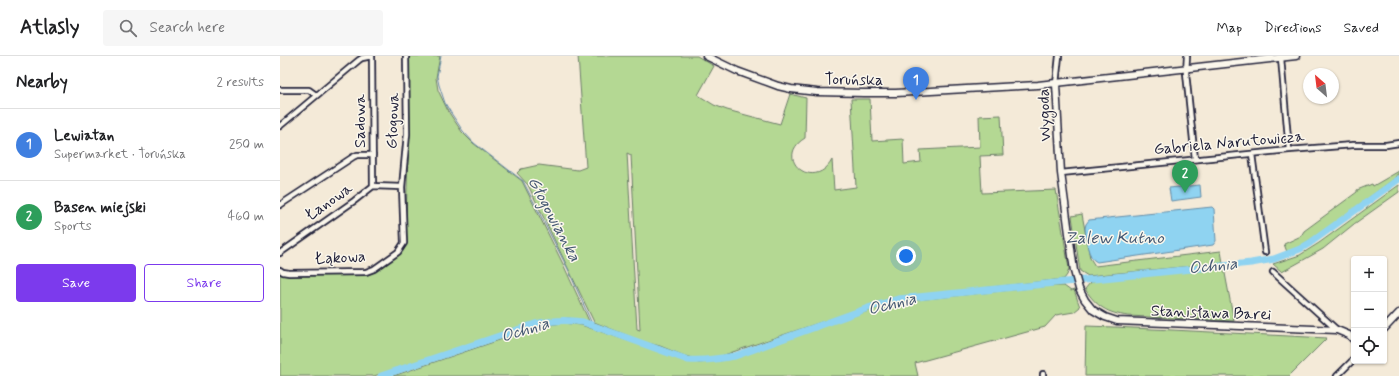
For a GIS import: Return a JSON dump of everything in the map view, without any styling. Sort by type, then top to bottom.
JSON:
[{"type":"street","points":[[280,126],[359,60],[372,56]]},
{"type":"street","name":"Sadowa","points":[[372,56],[373,186]]},
{"type":"street","name":"Głogowa","points":[[402,187],[407,134],[406,56]]},
{"type":"street","name":"Toruńska","points":[[706,56],[737,71],[778,86],[804,91],[896,93],[1056,84],[1296,56]]},
{"type":"street","name":"Wygoda","points":[[1059,56],[1056,84],[1061,173]]},
{"type":"street","points":[[1187,56],[1186,69],[1195,159]]},
{"type":"street","points":[[1282,58],[1289,150]]},
{"type":"street","points":[[280,90],[309,90],[316,95]]},
{"type":"street","name":"Gabriela Narutowicza","points":[[1061,173],[1289,150],[1399,143]]},
{"type":"street","points":[[1252,154],[1265,252]]},
{"type":"street","points":[[280,205],[353,157],[357,155],[373,155]]},
{"type":"street","name":"Stanisława Barei","points":[[1061,173],[1074,271],[1079,289],[1093,310],[1105,317],[1117,321],[1337,330],[1351,338]]},
{"type":"street","points":[[373,186],[402,187]]},
{"type":"street","name":"Łanowa","points":[[280,253],[373,186]]},
{"type":"street","name":"Łąkowa","points":[[280,270],[289,273],[366,272],[374,269],[398,252],[404,243],[402,187]]},
{"type":"street","points":[[1273,272],[1337,330]]},
{"type":"street","points":[[1385,328],[1399,313]]},
{"type":"street","points":[[1337,376],[1351,362]]},
{"type":"green space","points":[[407,56],[440,56],[436,78],[438,90],[448,111],[462,132],[473,143],[522,181],[589,321],[568,318],[541,320],[374,376],[280,376],[280,273],[283,275],[326,275],[375,271],[403,251],[405,246],[409,131]]},
{"type":"green space","points":[[578,56],[697,56],[714,66],[698,95],[714,105],[727,110],[780,124],[790,94],[806,98],[805,138],[796,146],[793,155],[794,162],[799,169],[807,173],[816,173],[824,169],[832,160],[834,190],[856,187],[851,99],[870,99],[872,141],[903,139],[904,164],[921,162],[920,150],[980,147],[979,116],[1001,115],[1003,155],[980,156],[982,193],[1056,190],[1069,269],[1064,279],[892,298],[718,357],[694,358],[644,342],[594,322],[528,185],[517,173],[521,169],[539,165],[578,170],[586,167]],"holes":[[[627,153],[631,155],[640,330],[637,329]]]},
{"type":"green space","points":[[1399,171],[1399,175],[1396,175],[1397,177],[1316,236],[1297,248],[1287,252],[1284,244],[1301,236],[1304,231],[1357,192],[1357,190],[1372,184],[1373,186]]},
{"type":"green space","points":[[1399,185],[1399,192],[1354,224],[1323,249],[1282,272],[1273,264],[1300,255]]},
{"type":"green space","points":[[1082,214],[1090,258],[1095,266],[1221,251],[1223,263],[1088,276],[1080,271],[1072,216]]},
{"type":"green space","points":[[1224,268],[1234,321],[1121,315],[1108,311],[1098,305],[1085,289],[1090,283],[1096,281]]},
{"type":"green space","points":[[1050,286],[1064,286],[1071,291],[1074,290],[1080,307],[1074,312],[1056,315],[1045,327],[915,363],[918,376],[393,376],[538,327],[562,323],[581,325],[681,359],[699,363],[720,361],[738,357],[897,302]]},
{"type":"green space","points":[[1086,326],[1327,338],[1289,376],[1085,376]]},
{"type":"water","points":[[1200,185],[1201,197],[1171,201],[1169,188]]},
{"type":"water","name":"Zalew Kutno","points":[[1212,207],[1214,209],[1216,241],[1213,245],[1097,262],[1089,252],[1085,228],[1089,220]]},
{"type":"waterway","name":"Głogowianka","points":[[441,56],[437,76],[445,103],[463,131],[474,143],[523,181],[568,269],[593,326]]},
{"type":"waterway","name":"Ochnia","points":[[381,376],[535,324],[559,320],[583,322],[688,360],[712,360],[735,356],[871,307],[898,299],[1251,263],[1274,259],[1300,249],[1310,243],[1399,179]]},
{"type":"place","name":"Lewiatan","points":[[916,100]]},
{"type":"place","name":"Basen miejski","points":[[1185,193]]}]
